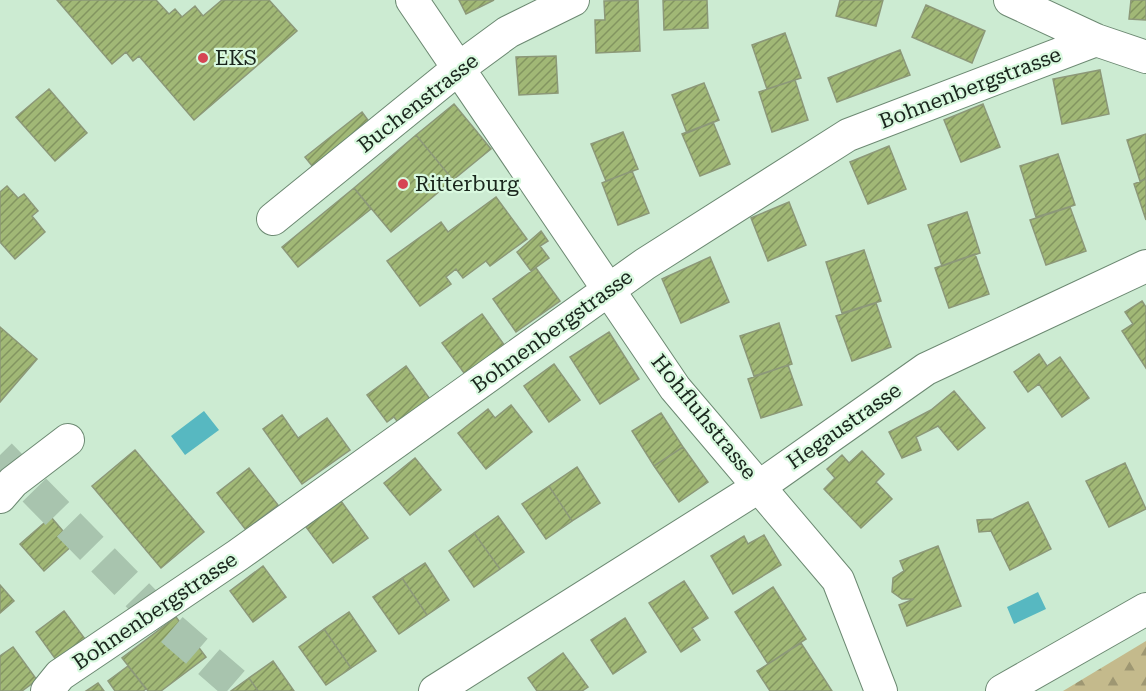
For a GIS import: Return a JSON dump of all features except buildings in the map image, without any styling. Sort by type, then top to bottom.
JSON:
[{"type":"street","name":"Hohfluhstrasse","points":[[412,0],[675,388],[838,580],[882,691]]},
{"type":"street","name":"Buchenstrasse","points":[[273,219],[459,68],[508,32],[573,0]]},
{"type":"street","points":[[1010,0],[1096,40],[1146,57]]},
{"type":"street","name":"Bohnenbergstrasse","points":[[47,691],[60,675],[238,555],[645,264],[848,135],[1096,40]]},
{"type":"street","name":"Hegaustrasse","points":[[435,691],[760,486],[926,369],[1146,266]]},
{"type":"street","points":[[0,497],[13,482],[68,440]]},
{"type":"street","points":[[1002,691],[1146,609]]},
{"type":"green space","points":[[1146,641],[1146,691],[1063,691]]},
{"type":"water","points":[[204,411],[219,430],[185,455],[171,436]]},
{"type":"water","points":[[1038,592],[1046,609],[1014,624],[1007,607]]},
{"type":"tunnel","points":[[0,455],[170,628],[243,691]]},
{"type":"place","name":"EKS","points":[[203,58]]},
{"type":"place","name":"Ritterburg","points":[[403,184]]}]
